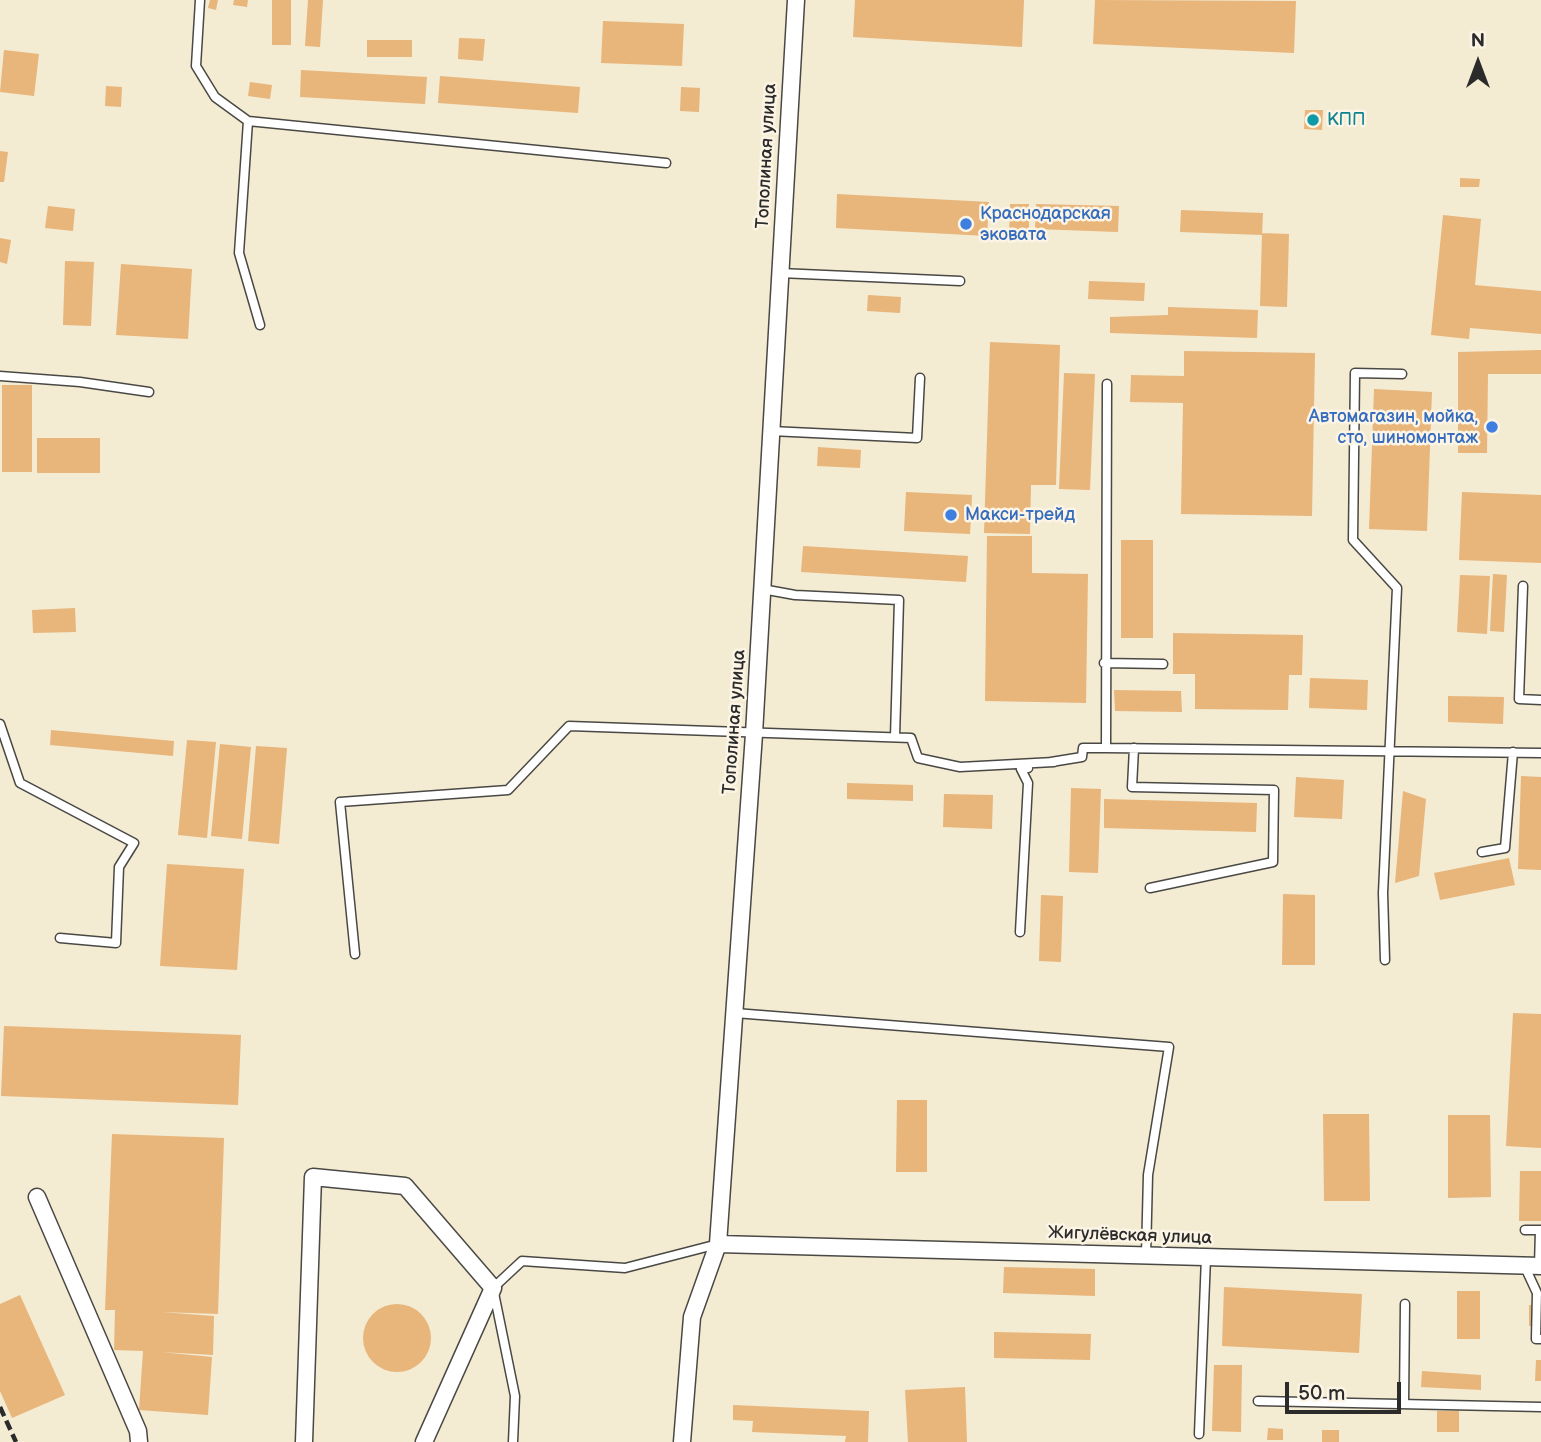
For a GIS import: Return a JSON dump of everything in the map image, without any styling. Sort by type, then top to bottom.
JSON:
[{"type":"street","name":"Тополиная улица","points":[[682,1442],[692,1317],[718,1244],[754,734],[796,0]]},
{"type":"street","points":[[304,1442],[313,1177],[405,1186],[494,1288],[424,1442]]},
{"type":"street","points":[[37,1197],[138,1431],[139,1442]]},
{"type":"street","name":"Жигулёвская улица","points":[[718,1244],[1535,1266]]},
{"type":"lane","points":[[200,0],[196,66],[215,97],[248,121],[666,163]]},
{"type":"lane","points":[[248,121],[239,253],[260,325]]},
{"type":"lane","points":[[780,273],[960,281]]},
{"type":"lane","points":[[1385,960],[1383,893],[1397,588],[1353,540],[1356,373],[1402,374]]},
{"type":"lane","points":[[0,376],[80,382],[149,392]]},
{"type":"lane","points":[[771,431],[917,438],[920,378]]},
{"type":"lane","points":[[1106,748],[1104,663],[1107,384]]},
{"type":"lane","points":[[1523,586],[1519,699],[1541,700]]},
{"type":"lane","points":[[762,589],[795,595],[899,600],[895,737]]},
{"type":"lane","points":[[1104,663],[1163,664]]},
{"type":"lane","points":[[0,724],[20,783],[134,842],[119,867],[116,943],[60,938]]},
{"type":"lane","points":[[355,954],[340,802],[508,790],[569,726],[911,738],[918,758],[960,767],[1054,762]]},
{"type":"lane","points":[[1020,932],[1028,783],[1021,769],[1082,757],[1083,748],[1391,749],[1541,753]]},
{"type":"lane","points":[[1135,748],[1132,787],[1275,790],[1273,862],[1150,888]]},
{"type":"lane","points":[[1482,852],[1505,848],[1513,752]]},
{"type":"lane","points":[[734,1013],[1169,1047],[1148,1174],[1146,1255]]},
{"type":"lane","points":[[1525,1230],[1541,1230],[1535,1266],[1536,1339],[1541,1339]]},
{"type":"lane","points":[[513,1442],[515,1396],[494,1288],[522,1261],[625,1268],[718,1244]]},
{"type":"lane","points":[[1199,1434],[1206,1257]]},
{"type":"lane","points":[[1405,1304],[1405,1404]]},
{"type":"lane","points":[[1258,1401],[1541,1407]]},
{"type":"building","points":[[210,0],[218,0],[216,10],[208,8]]},
{"type":"building","points":[[234,0],[248,0],[247,7],[233,5]]},
{"type":"building","points":[[272,0],[291,0],[291,45],[272,45]]},
{"type":"building","points":[[308,0],[323,0],[320,47],[305,46]]},
{"type":"building","points":[[855,0],[1024,0],[1022,47],[853,37]]},
{"type":"building","points":[[1095,0],[1296,1],[1294,53],[1093,44]]},
{"type":"building","points":[[603,21],[684,24],[682,66],[601,63]]},
{"type":"building","points":[[459,38],[485,39],[483,61],[458,59]]},
{"type":"building","points":[[367,40],[412,40],[412,57],[367,57]]},
{"type":"building","points":[[4,50],[39,54],[34,96],[0,92]]},
{"type":"building","points":[[301,70],[427,77],[425,104],[300,97]]},
{"type":"building","points":[[440,76],[580,87],[578,113],[438,103]]},
{"type":"building","points":[[250,82],[272,85],[270,99],[248,96]]},
{"type":"building","points":[[106,86],[122,87],[121,107],[105,106]]},
{"type":"building","points":[[681,87],[700,88],[699,112],[680,111]]},
{"type":"building","name":"КПП","points":[[1305,110],[1323,110],[1322,130],[1304,129]]},
{"type":"building","points":[[0,151],[8,152],[4,182],[0,182]]},
{"type":"building","points":[[1460,178],[1480,179],[1479,187],[1460,187]]},
{"type":"building","points":[[837,194],[989,202],[987,236],[836,228]]},
{"type":"building","points":[[1010,204],[1029,204],[1029,235],[1009,235]]},
{"type":"building","points":[[1036,204],[1119,206],[1118,232],[1035,229]]},
{"type":"building","points":[[48,206],[75,209],[73,231],[45,228]]},
{"type":"building","points":[[1181,210],[1263,213],[1262,235],[1180,232]]},
{"type":"building","points":[[1443,215],[1481,219],[1475,285],[1541,291],[1541,334],[1470,328],[1469,339],[1431,335]]},
{"type":"building","points":[[1262,233],[1289,234],[1287,307],[1260,306]]},
{"type":"building","points":[[0,238],[11,240],[7,264],[0,262]]},
{"type":"building","points":[[65,261],[94,262],[91,326],[63,325]]},
{"type":"building","points":[[121,264],[192,269],[188,339],[116,335]]},
{"type":"building","points":[[1089,281],[1145,283],[1144,301],[1088,299]]},
{"type":"building","points":[[868,295],[901,297],[900,313],[867,311]]},
{"type":"building","points":[[1168,307],[1258,310],[1257,338],[1110,333],[1110,317],[1168,315]]},
{"type":"building","points":[[990,342],[1060,345],[1056,485],[1031,485],[1030,534],[984,533]]},
{"type":"building","points":[[1541,350],[1541,374],[1488,374],[1487,453],[1458,453],[1458,352]]},
{"type":"building","points":[[1184,351],[1315,353],[1312,516],[1181,514],[1183,403],[1130,402],[1131,375],[1184,376]]},
{"type":"building","points":[[1064,373],[1095,374],[1090,490],[1059,489]]},
{"type":"building","points":[[2,385],[32,385],[32,472],[2,472]]},
{"type":"building","points":[[1374,389],[1432,392],[1427,531],[1369,529]]},
{"type":"building","points":[[37,438],[100,438],[100,473],[37,473]]},
{"type":"building","points":[[818,447],[861,450],[860,468],[817,466]]},
{"type":"building","points":[[906,492],[972,495],[970,534],[904,531]]},
{"type":"building","points":[[1462,492],[1541,495],[1541,563],[1459,560]]},
{"type":"building","points":[[987,536],[1032,536],[1032,573],[1088,574],[1086,703],[985,701]]},
{"type":"building","points":[[1121,540],[1153,540],[1153,638],[1121,638]]},
{"type":"building","points":[[803,546],[968,556],[966,582],[801,572]]},
{"type":"building","points":[[1493,574],[1507,575],[1504,632],[1490,631]]},
{"type":"building","points":[[1460,575],[1490,576],[1487,634],[1457,632]]},
{"type":"building","points":[[75,608],[76,632],[33,633],[32,610]]},
{"type":"building","points":[[1173,633],[1303,635],[1302,675],[1289,675],[1288,710],[1195,709],[1195,674],[1173,674]]},
{"type":"building","points":[[1310,678],[1368,680],[1367,710],[1309,708]]},
{"type":"building","points":[[1114,690],[1181,691],[1182,712],[1115,711]]},
{"type":"building","points":[[1448,696],[1504,697],[1503,724],[1448,722]]},
{"type":"building","points":[[51,730],[174,741],[173,756],[50,745]]},
{"type":"building","points":[[187,740],[216,742],[207,838],[178,835]]},
{"type":"building","points":[[220,744],[251,747],[242,839],[211,836]]},
{"type":"building","points":[[256,746],[287,748],[279,844],[248,841]]},
{"type":"building","points":[[1521,776],[1541,777],[1541,870],[1518,869]]},
{"type":"building","points":[[1296,777],[1344,780],[1342,819],[1294,817]]},
{"type":"building","points":[[847,783],[913,785],[913,801],[847,799]]},
{"type":"building","points":[[1071,788],[1101,789],[1098,873],[1069,872]]},
{"type":"building","points":[[1403,791],[1426,799],[1419,876],[1395,883]]},
{"type":"building","points":[[944,794],[993,795],[992,829],[943,827]]},
{"type":"building","points":[[1104,799],[1257,803],[1256,832],[1104,828]]},
{"type":"building","points":[[1509,858],[1515,885],[1440,900],[1434,873]]},
{"type":"building","points":[[167,864],[244,869],[237,970],[160,966]]},
{"type":"building","points":[[1283,894],[1315,895],[1315,965],[1282,965]]},
{"type":"building","points":[[1041,895],[1063,896],[1061,962],[1039,961]]},
{"type":"building","points":[[1513,1013],[1541,1014],[1541,1148],[1506,1146]]},
{"type":"building","points":[[4,1026],[241,1035],[238,1105],[1,1096]]},
{"type":"building","points":[[897,1100],[927,1100],[927,1172],[896,1172]]},
{"type":"building","points":[[1323,1114],[1369,1114],[1370,1201],[1324,1201]]},
{"type":"building","points":[[1448,1115],[1490,1115],[1491,1197],[1448,1198]]},
{"type":"building","points":[[112,1134],[224,1138],[218,1314],[161,1312],[214,1316],[213,1355],[161,1352],[212,1357],[208,1415],[139,1410],[143,1351],[114,1350],[115,1310],[105,1310]]},
{"type":"building","points":[[1520,1171],[1541,1171],[1541,1221],[1519,1221]]},
{"type":"building","points":[[1004,1267],[1095,1269],[1095,1296],[1003,1293]]},
{"type":"building","points":[[1224,1287],[1362,1294],[1359,1353],[1222,1346]]},
{"type":"building","points":[[1457,1291],[1480,1291],[1480,1339],[1457,1339]]},
{"type":"building","points":[[20,1295],[65,1395],[12,1418],[0,1391],[0,1304]]},
{"type":"building","points":[[397,1304],[410,1307],[421,1314],[428,1325],[431,1338],[428,1351],[421,1362],[410,1369],[397,1372],[384,1369],[373,1362],[366,1351],[363,1338],[366,1325],[373,1314],[384,1307]]},
{"type":"building","points":[[1529,1305],[1541,1305],[1541,1326],[1529,1326]]},
{"type":"building","points":[[994,1332],[1091,1334],[1090,1360],[994,1358]]},
{"type":"building","points":[[1536,1360],[1541,1360],[1541,1381],[1535,1381]]},
{"type":"building","points":[[1214,1365],[1242,1365],[1241,1432],[1212,1431]]},
{"type":"building","points":[[1422,1371],[1481,1375],[1481,1390],[1421,1387]]},
{"type":"building","points":[[965,1387],[967,1442],[908,1442],[905,1390]]},
{"type":"building","points":[[733,1405],[869,1411],[868,1442],[845,1442],[846,1436],[752,1432],[753,1421],[733,1420]]},
{"type":"building","points":[[1437,1411],[1459,1411],[1459,1432],[1437,1432]]},
{"type":"building","points":[[1268,1428],[1283,1429],[1283,1440],[1267,1440]]},
{"type":"building","points":[[1322,1430],[1339,1430],[1339,1442],[1322,1442]]},
{"type":"railway","points":[[0,1407],[16,1442]]},
{"type":"place","name":"КПП","points":[[1313,120]]},
{"type":"place","name":"Краснодарская эковата","points":[[966,224]]},
{"type":"place","name":"Автомагазин, мойка, сто, шиномонтаж","points":[[1492,427]]},
{"type":"place","name":"Макси-трейд","points":[[951,515]]}]
